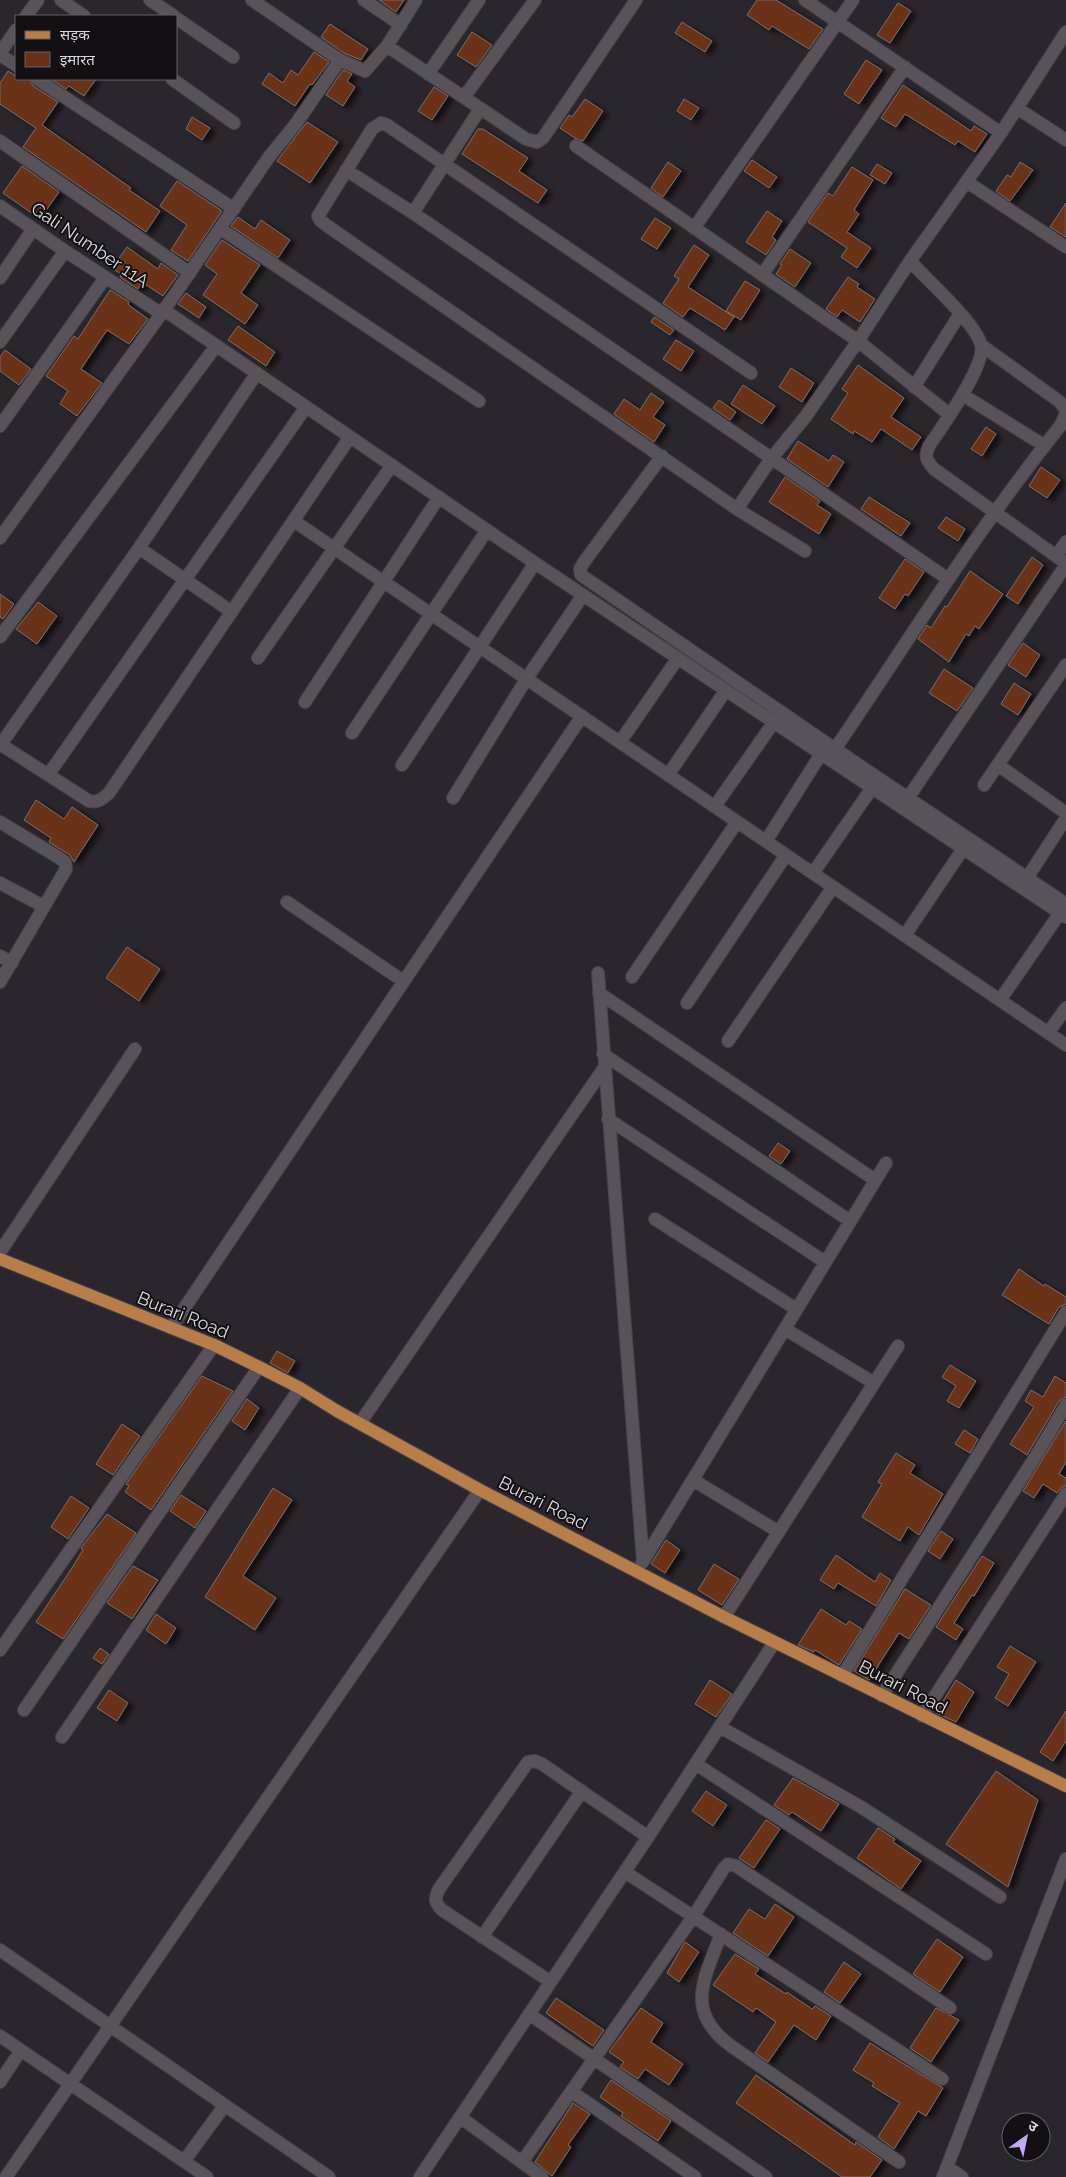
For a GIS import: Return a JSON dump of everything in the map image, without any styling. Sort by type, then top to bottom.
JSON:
[{"type":"main road","name":"Burari Road","points":[[0,1259],[214,1345],[259,1367],[300,1388],[480,1490],[640,1566],[724,1617],[774,1643],[1065,1786]]},
{"type":"street","points":[[27,15],[38,0]]},
{"type":"street","points":[[61,0],[83,15]]},
{"type":"street","points":[[150,0],[172,15]]},
{"type":"street","points":[[252,0],[340,60],[358,69],[366,70],[387,46],[416,0]]},
{"type":"street","points":[[364,0],[401,25]]},
{"type":"street","points":[[428,74],[479,0]]},
{"type":"street","points":[[464,97],[535,0]]},
{"type":"street","points":[[387,46],[526,139],[537,142],[543,138],[636,0]]},
{"type":"street","points":[[806,0],[1001,133]]},
{"type":"street","points":[[694,228],[853,0]]},
{"type":"street","points":[[178,19],[233,57]]},
{"type":"street","points":[[15,32],[0,54],[15,64]]},
{"type":"street","points":[[737,509],[770,459],[806,416],[858,341],[910,262],[1001,133],[1066,32]]},
{"type":"street","points":[[0,538],[163,312],[269,157],[295,125],[340,60]]},
{"type":"street","points":[[762,275],[905,67]]},
{"type":"street","points":[[39,80],[234,209]]},
{"type":"street","points":[[173,80],[234,123]]},
{"type":"street","points":[[1017,108],[1066,140]]},
{"type":"street","points":[[413,213],[480,109]]},
{"type":"street","points":[[751,373],[387,125],[381,123],[372,129],[318,216],[320,220],[737,509],[805,551]]},
{"type":"street","points":[[0,141],[190,273]]},
{"type":"street","points":[[576,146],[858,341],[950,415]]},
{"type":"street","points":[[346,170],[413,213],[948,579]]},
{"type":"street","points":[[967,182],[1066,247]]},
{"type":"street","name":"Gali Number 11A","points":[[0,206],[105,278],[163,312],[257,373],[535,563],[963,849],[1064,912]]},
{"type":"street","points":[[0,278],[33,229]]},
{"type":"street","points":[[221,229],[479,401]]},
{"type":"street","points":[[0,342],[65,251]]},
{"type":"street","points":[[910,262],[972,328],[981,345],[982,354],[963,395],[929,446],[926,460],[934,469],[1063,561]]},
{"type":"street","points":[[0,426],[105,278]]},
{"type":"street","points":[[914,386],[960,314]]},
{"type":"street","points":[[835,750],[948,579],[1061,425],[1066,412],[1060,402],[981,345]]},
{"type":"street","points":[[0,637],[216,346]]},
{"type":"street","points":[[257,373],[138,548],[0,744],[89,801],[102,800],[232,612],[350,436]]},
{"type":"street","points":[[963,395],[1045,446]]},
{"type":"street","points":[[48,775],[306,407]]},
{"type":"street","points":[[662,456],[584,562],[580,569],[581,575],[835,750],[1027,878],[1064,912],[1000,1000]]},
{"type":"street","points":[[258,658],[392,465]]},
{"type":"street","points":[[306,702],[439,497]]},
{"type":"street","points":[[294,520],[1066,1045]]},
{"type":"street","points":[[352,732],[487,530]]},
{"type":"street","points":[[908,798],[1063,561],[1066,542]]},
{"type":"street","points":[[138,548],[232,612]]},
{"type":"street","points":[[402,765],[535,563]]},
{"type":"street","points":[[453,798],[527,678],[583,595]]},
{"type":"street","points":[[620,742],[678,658]]},
{"type":"street","points":[[984,785],[1066,665]]},
{"type":"street","points":[[668,774],[726,690]]},
{"type":"street","points":[[171,1328],[582,716]]},
{"type":"street","points":[[715,806],[774,722]]},
{"type":"street","points":[[766,841],[821,754]]},
{"type":"street","points":[[998,765],[1066,813]]},
{"type":"street","points":[[813,873],[872,788]]},
{"type":"street","points":[[1027,878],[1066,818]]},
{"type":"street","points":[[0,822],[64,862],[66,869],[0,982]]},
{"type":"street","points":[[632,977],[737,822]]},
{"type":"street","points":[[905,936],[963,849]]},
{"type":"street","points":[[687,1004],[786,855]]},
{"type":"street","points":[[0,883],[43,906]]},
{"type":"street","points":[[728,1041],[833,887]]},
{"type":"street","points":[[287,902],[403,981]]},
{"type":"street","points":[[0,956],[12,962]]},
{"type":"street","points":[[598,973],[640,1566]]},
{"type":"street","points":[[599,993],[876,1180]]},
{"type":"street","points":[[1048,1033],[1066,1008]]},
{"type":"street","points":[[0,1252],[135,1049]]},
{"type":"street","points":[[603,1054],[850,1221]]},
{"type":"street","points":[[360,1423],[604,1068]]},
{"type":"street","points":[[608,1118],[825,1262]]},
{"type":"street","points":[[640,1566],[886,1163]]},
{"type":"street","points":[[655,1219],[796,1309]]},
{"type":"street","points":[[842,1676],[1066,1312]]},
{"type":"street","points":[[785,1329],[874,1383]]},
{"type":"street","points":[[0,1650],[214,1345]]},
{"type":"street","points":[[724,1617],[898,1346]]},
{"type":"street","points":[[24,1710],[259,1367]]},
{"type":"street","points":[[62,1737],[300,1388]]},
{"type":"street","points":[[882,1696],[1034,1459],[1066,1405]]},
{"type":"street","points":[[693,1480],[779,1532]]},
{"type":"street","points":[[6,2177],[480,1490]]},
{"type":"street","points":[[922,1716],[1066,1494]]},
{"type":"street","points":[[420,2177],[625,1872],[774,1643]]},
{"type":"street","points":[[720,1728],[861,1807],[1000,1897]]},
{"type":"street","points":[[551,1982],[442,1910],[436,1903],[435,1897],[438,1889],[528,1762],[534,1761],[542,1764],[648,1837]]},
{"type":"street","points":[[696,1764],[986,1954]]},
{"type":"street","points":[[482,1937],[582,1791]]},
{"type":"street","points":[[962,2177],[945,2172],[1066,1859]]},
{"type":"street","points":[[522,2162],[596,2060],[728,1864],[736,1866],[950,2008]]},
{"type":"street","points":[[625,1872],[942,2079]]},
{"type":"street","points":[[721,1934],[702,1990],[704,2015],[709,2026],[717,2036],[731,2046],[900,2162]]},
{"type":"street","points":[[0,1950],[329,2177]]},
{"type":"street","points":[[529,2014],[766,2177]]},
{"type":"street","points":[[0,2036],[207,2177]]},
{"type":"street","points":[[0,2082],[21,2050]]},
{"type":"street","points":[[572,2092],[695,2177]]},
{"type":"street","points":[[184,2161],[225,2105]]},
{"type":"street","points":[[460,2117],[542,2177]]},
{"type":"building","points":[[379,0],[404,0],[396,12]]},
{"type":"building","points":[[757,0],[776,0],[823,29],[809,49],[772,26],[769,30],[747,15]]},
{"type":"building","points":[[898,3],[911,11],[890,43],[877,35]]},
{"type":"building","points":[[682,22],[712,41],[705,52],[675,33]]},
{"type":"building","points":[[330,24],[368,49],[361,60],[344,53],[321,37]]},
{"type":"building","points":[[472,32],[492,45],[476,67],[457,55]]},
{"type":"building","points":[[314,52],[329,62],[312,85],[310,84],[295,106],[262,84],[269,73],[283,83],[291,70],[298,75]]},
{"type":"building","points":[[866,60],[882,70],[859,104],[844,94]]},
{"type":"building","points":[[343,70],[352,74],[347,81],[355,87],[343,106],[326,95]]},
{"type":"building","points":[[8,71],[15,75],[15,80],[30,80],[33,86],[58,102],[42,125],[131,188],[129,190],[160,211],[146,232],[23,147],[36,128],[0,104],[0,83]]},
{"type":"building","points":[[52,80],[95,80],[84,96],[69,86],[66,89]]},
{"type":"building","points":[[903,85],[971,131],[974,126],[987,134],[975,152],[958,141],[955,145],[905,114],[896,127],[881,118]]},
{"type":"building","points":[[434,87],[448,96],[432,120],[418,111]]},
{"type":"building","points":[[585,99],[603,111],[583,141],[560,128],[569,115],[572,117]]},
{"type":"building","points":[[684,99],[699,108],[691,120],[677,111]]},
{"type":"building","points":[[192,117],[210,128],[202,140],[186,129]]},
{"type":"building","points":[[307,122],[338,142],[310,183],[277,161]]},
{"type":"building","points":[[478,129],[483,129],[528,158],[519,171],[547,190],[538,203],[462,154]]},
{"type":"building","points":[[752,160],[777,177],[769,188],[744,171]]},
{"type":"building","points":[[668,162],[681,171],[663,197],[651,188]]},
{"type":"building","points":[[1020,162],[1033,170],[1010,201],[996,191],[1007,175],[1011,177]]},
{"type":"building","points":[[877,164],[892,173],[885,184],[870,175]]},
{"type":"building","points":[[22,166],[59,192],[40,219],[3,193]]},
{"type":"building","points":[[852,167],[873,180],[854,210],[859,214],[847,232],[871,248],[857,268],[841,257],[847,248],[808,222],[828,193],[833,196]]},
{"type":"building","points":[[177,181],[222,211],[188,261],[171,250],[187,225],[160,206]]},
{"type":"building","points":[[1066,203],[1066,237],[1050,227]]},
{"type":"building","points":[[767,211],[782,221],[772,237],[776,240],[766,255],[746,242]]},
{"type":"building","points":[[238,217],[255,229],[261,220],[290,240],[278,258],[231,226]]},
{"type":"building","points":[[655,218],[671,228],[657,249],[641,239]]},
{"type":"building","points":[[222,240],[260,265],[241,293],[258,305],[245,324],[203,295],[217,274],[205,265]]},
{"type":"building","points":[[694,245],[709,255],[688,287],[734,317],[725,330],[690,308],[683,317],[663,303],[679,279],[674,276]]},
{"type":"building","points":[[127,247],[158,269],[161,263],[178,275],[163,296],[142,282],[138,289],[120,277],[121,274],[112,268]]},
{"type":"building","points":[[790,249],[811,263],[795,287],[776,274]]},
{"type":"building","points":[[848,277],[859,284],[857,287],[875,299],[860,322],[842,310],[837,317],[826,309]]},
{"type":"building","points":[[745,281],[760,290],[741,320],[726,311]]},
{"type":"building","points":[[110,290],[129,302],[130,306],[148,319],[129,344],[107,330],[81,369],[102,383],[77,416],[60,404],[68,391],[46,376],[74,336],[78,339]]},
{"type":"building","points":[[186,293],[206,307],[199,318],[178,304]]},
{"type":"building","points":[[654,317],[674,330],[670,335],[651,322]]},
{"type":"building","points":[[238,326],[275,352],[266,366],[228,340]]},
{"type":"building","points":[[676,340],[694,351],[681,371],[663,359]]},
{"type":"building","points":[[5,350],[31,369],[19,385],[0,371],[0,357]]},
{"type":"building","points":[[858,365],[904,398],[891,417],[921,437],[912,450],[881,429],[872,442],[854,431],[853,434],[831,419],[848,393],[842,389]]},
{"type":"building","points":[[791,368],[814,383],[802,402],[779,387]]},
{"type":"building","points":[[743,385],[775,406],[762,424],[731,404]]},
{"type":"building","points":[[651,393],[664,402],[653,417],[665,425],[654,442],[614,414],[624,399],[640,410]]},
{"type":"building","points":[[719,400],[736,412],[730,420],[713,408]]},
{"type":"building","points":[[986,427],[996,434],[982,456],[971,449]]},
{"type":"building","points":[[798,441],[829,461],[833,455],[844,462],[828,487],[787,459]]},
{"type":"building","points":[[1041,467],[1060,480],[1047,498],[1029,486]]},
{"type":"building","points":[[785,477],[820,501],[817,505],[831,514],[819,534],[769,502]]},
{"type":"building","points":[[869,497],[910,523],[901,536],[861,509]]},
{"type":"building","points":[[946,517],[965,529],[958,541],[938,528]]},
{"type":"building","points":[[1032,557],[1043,565],[1018,604],[1006,596]]},
{"type":"building","points":[[905,559],[924,572],[908,596],[905,594],[895,609],[879,598]]},
{"type":"building","points":[[970,571],[1003,594],[979,629],[975,626],[969,636],[966,634],[949,662],[918,639],[927,625],[931,628]]},
{"type":"building","points":[[0,594],[14,604],[3,619],[0,617]]},
{"type":"building","points":[[38,602],[57,616],[37,644],[16,629]]},
{"type":"building","points":[[1023,643],[1040,655],[1026,677],[1008,665]]},
{"type":"building","points":[[944,669],[973,688],[957,711],[929,693]]},
{"type":"building","points":[[1014,683],[1031,694],[1018,715],[1001,704]]},
{"type":"building","points":[[36,800],[64,819],[72,807],[98,825],[74,862],[70,855],[49,842],[51,838],[24,820]]},
{"type":"building","points":[[127,947],[160,969],[139,1001],[106,978]]},
{"type":"building","points":[[778,1143],[790,1151],[781,1164],[769,1156]]},
{"type":"building","points":[[1019,1269],[1044,1286],[1045,1284],[1066,1297],[1066,1304],[1059,1307],[1049,1324],[1002,1295]]},
{"type":"building","points":[[277,1351],[295,1361],[288,1373],[270,1363]]},
{"type":"building","points":[[950,1365],[976,1381],[959,1408],[947,1401],[956,1386],[942,1377]]},
{"type":"building","points":[[202,1376],[233,1391],[151,1510],[125,1492],[129,1486],[126,1484]]},
{"type":"building","points":[[1055,1376],[1066,1383],[1066,1397],[1059,1401],[1027,1455],[1010,1444],[1034,1407],[1025,1401],[1031,1390],[1043,1397]]},
{"type":"building","points":[[247,1399],[259,1408],[245,1430],[232,1421]]},
{"type":"building","points":[[1066,1421],[1066,1462],[1059,1474],[1066,1478],[1066,1486],[1062,1487],[1057,1493],[1043,1484],[1034,1498],[1023,1491]]},
{"type":"building","points":[[122,1424],[140,1436],[113,1475],[96,1464]]},
{"type":"building","points":[[964,1430],[978,1439],[970,1453],[955,1444]]},
{"type":"building","points":[[896,1453],[915,1465],[910,1473],[943,1494],[919,1535],[908,1527],[900,1541],[862,1517],[882,1484],[878,1482]]},
{"type":"building","points":[[273,1488],[292,1500],[243,1576],[276,1598],[255,1630],[205,1597]]},
{"type":"building","points":[[181,1495],[206,1511],[195,1528],[170,1511]]},
{"type":"building","points":[[71,1496],[89,1508],[68,1539],[51,1527]]},
{"type":"building","points":[[107,1514],[136,1533],[63,1639],[36,1622],[83,1550],[81,1548]]},
{"type":"building","points":[[941,1531],[953,1539],[940,1559],[928,1551]]},
{"type":"building","points":[[666,1540],[680,1550],[665,1573],[651,1564]]},
{"type":"building","points":[[836,1555],[875,1582],[880,1573],[891,1580],[876,1606],[838,1583],[834,1589],[820,1580]]},
{"type":"building","points":[[982,1556],[994,1563],[974,1596],[972,1595],[954,1623],[963,1629],[956,1640],[936,1627]]},
{"type":"building","points":[[714,1564],[739,1579],[722,1605],[698,1590]]},
{"type":"building","points":[[133,1566],[158,1580],[132,1619],[107,1603]]},
{"type":"building","points":[[905,1589],[931,1605],[909,1639],[899,1633],[869,1680],[854,1671]]},
{"type":"building","points":[[821,1609],[846,1625],[849,1621],[862,1629],[839,1665],[815,1650],[814,1652],[798,1645]]},
{"type":"building","points":[[156,1614],[176,1628],[166,1644],[146,1630]]},
{"type":"building","points":[[1010,1646],[1036,1662],[1008,1706],[995,1698],[1009,1674],[997,1667]]},
{"type":"building","points":[[100,1648],[109,1654],[102,1664],[93,1658]]},
{"type":"building","points":[[710,1680],[732,1694],[716,1717],[695,1704]]},
{"type":"building","points":[[956,1680],[974,1692],[956,1722],[936,1713]]},
{"type":"building","points":[[109,1690],[128,1703],[117,1721],[97,1708]]},
{"type":"building","points":[[1066,1711],[1066,1741],[1053,1761],[1040,1752]]},
{"type":"building","points":[[996,1771],[1038,1800],[1008,1887],[946,1844]]},
{"type":"building","points":[[793,1778],[839,1804],[821,1831],[792,1812],[789,1815],[774,1805]]},
{"type":"building","points":[[706,1791],[727,1805],[713,1826],[692,1811]]},
{"type":"building","points":[[766,1820],[780,1829],[754,1868],[739,1858]]},
{"type":"building","points":[[878,1828],[895,1839],[893,1842],[921,1861],[901,1889],[857,1858]]},
{"type":"building","points":[[775,1904],[794,1917],[768,1956],[733,1933],[749,1909],[765,1919]]},
{"type":"building","points":[[937,1939],[963,1957],[940,1992],[913,1974]]},
{"type":"building","points":[[685,1942],[699,1952],[679,1982],[667,1973]]},
{"type":"building","points":[[735,1954],[759,1969],[755,1974],[812,2009],[815,2006],[831,2016],[816,2040],[794,2025],[768,2062],[755,2053],[776,2022],[756,2008],[753,2012],[713,1985]]},
{"type":"building","points":[[844,1962],[861,1974],[840,2003],[824,1992]]},
{"type":"building","points":[[556,1998],[604,2030],[593,2046],[546,2013]]},
{"type":"building","points":[[641,2008],[663,2023],[651,2042],[683,2064],[669,2085],[645,2069],[638,2079],[620,2067],[624,2062],[609,2052]]},
{"type":"building","points":[[936,2008],[959,2020],[931,2062],[910,2048]]},
{"type":"building","points":[[870,2043],[943,2088],[926,2116],[918,2111],[894,2149],[878,2137],[900,2103],[872,2086],[874,2083],[853,2070]]},
{"type":"building","points":[[756,2075],[855,2145],[856,2142],[882,2160],[870,2177],[842,2177],[736,2103]]},
{"type":"building","points":[[611,2080],[671,2121],[658,2141],[621,2116],[623,2113],[600,2097]]},
{"type":"building","points":[[573,2103],[590,2114],[568,2145],[571,2147],[552,2176],[535,2162]]}]
